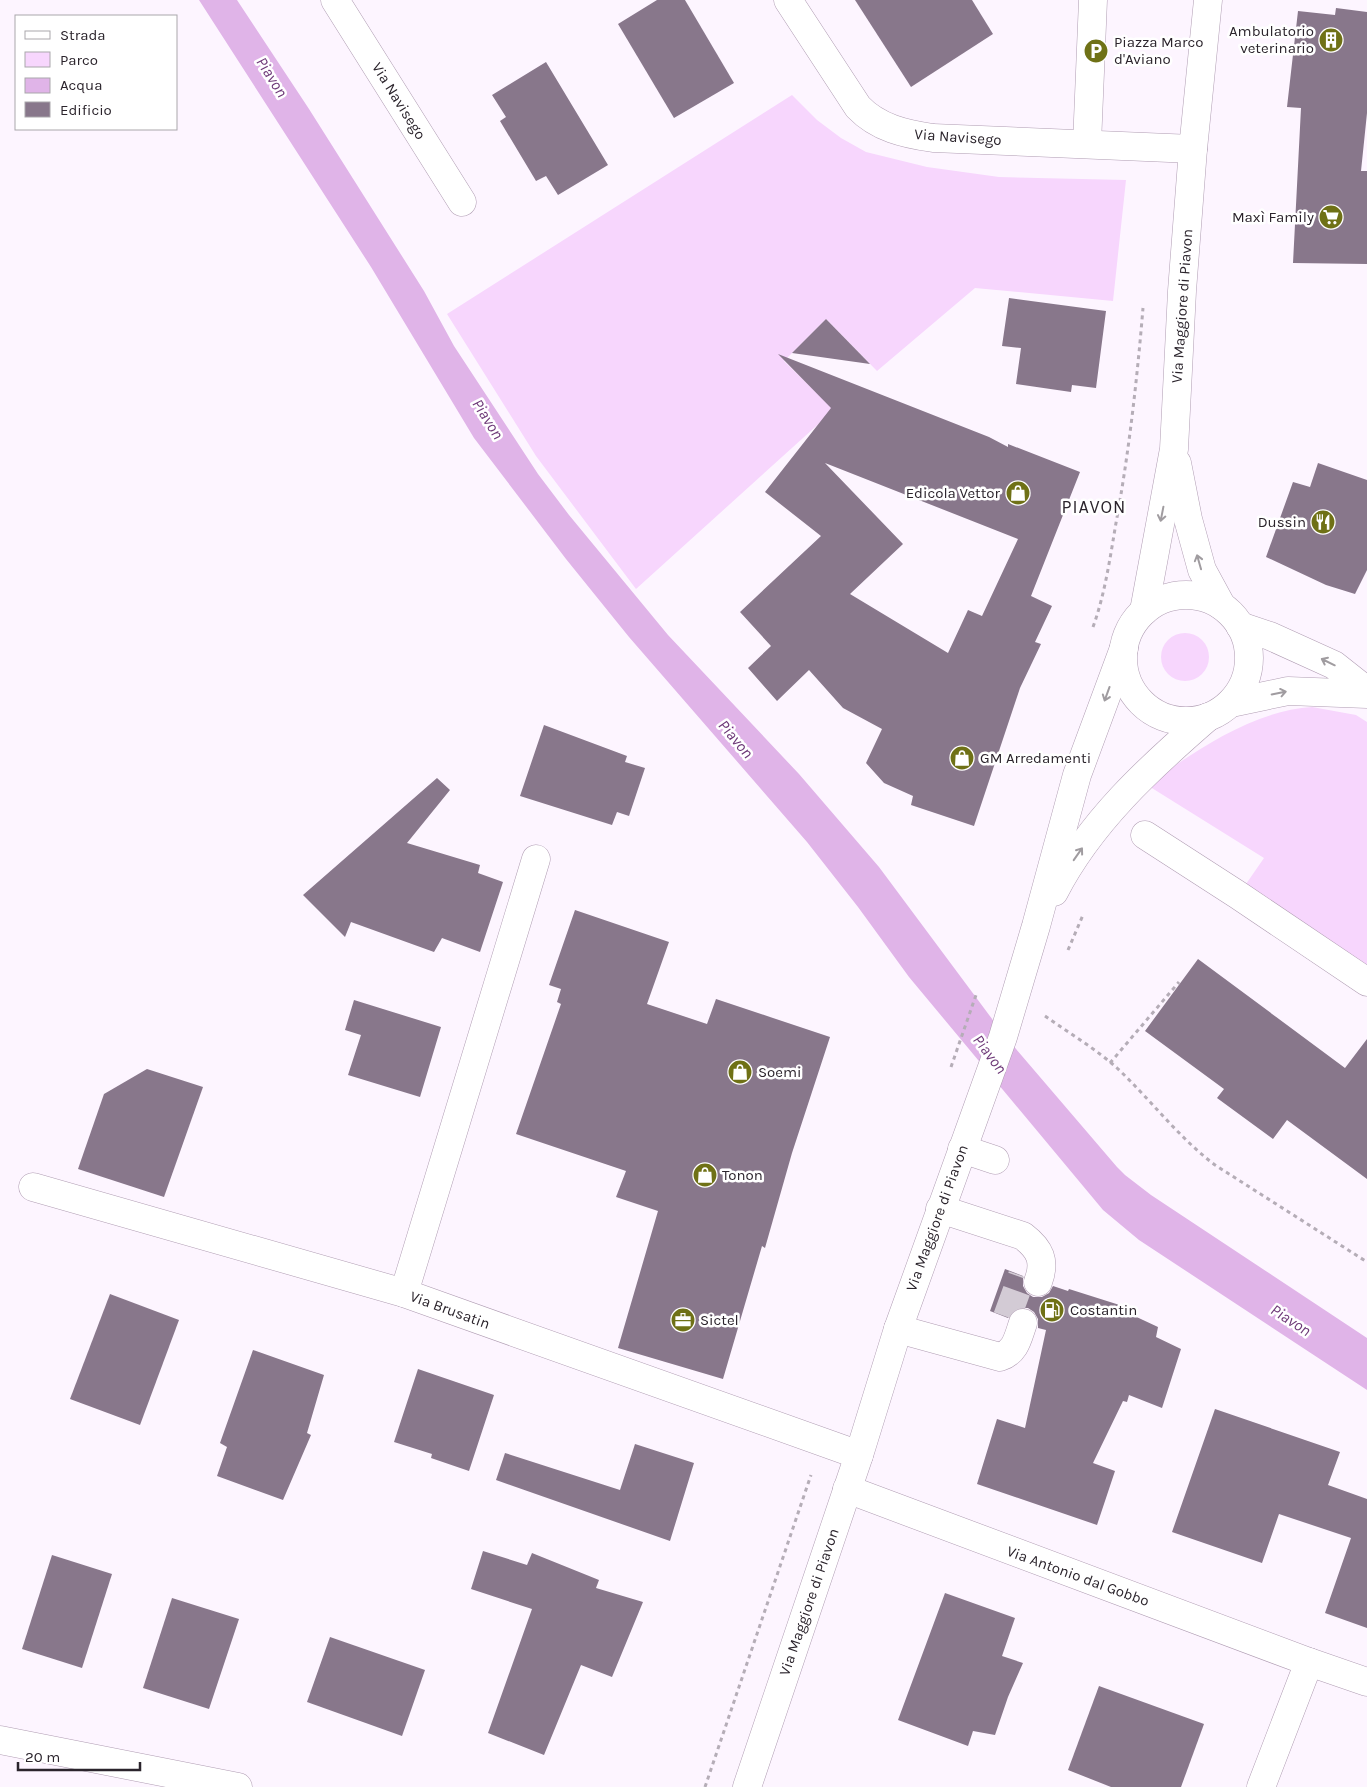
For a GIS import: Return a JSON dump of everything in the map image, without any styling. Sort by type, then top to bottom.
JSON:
[{"type":"street","name":"Via Navisego","points":[[335,0],[462,202]]},
{"type":"street","name":"Via Navisego","points":[[788,0],[858,107],[866,116],[886,127],[912,135],[933,138],[1193,148]]},
{"type":"street","points":[[1087,144],[1093,0]]},
{"type":"street","name":"Via Maggiore di Piavon","points":[[1144,610],[1174,449],[1193,148],[1208,0]]},
{"type":"street","points":[[1174,449],[1188,519],[1202,570],[1221,606]]},
{"type":"street","name":"Via Maggiore di Piavon","points":[[747,1787],[859,1455],[898,1329],[985,1089],[1036,926],[1077,774],[1130,628],[1144,610],[1161,600],[1182,595],[1202,597],[1221,606],[1232,615],[1240,626],[1248,645],[1249,666],[1244,686],[1231,703],[1221,711],[1208,717],[1187,721],[1166,718],[1147,707],[1132,691],[1124,670],[1124,648]]},
{"type":"street","points":[[1240,626],[1270,636],[1334,665],[1367,692]]},
{"type":"street","points":[[1231,703],[1288,691],[1367,692]]},
{"type":"street","points":[[1036,926],[1061,878],[1118,801],[1168,752],[1208,717]]},
{"type":"street","points":[[1145,834],[1367,982]]},
{"type":"street","points":[[404,1293],[536,859]]},
{"type":"street","points":[[962,1149],[995,1160]]},
{"type":"street","name":"Via Brusatin","points":[[33,1188],[404,1293],[859,1455]]},
{"type":"street","points":[[940,1209],[1014,1232],[1022,1243],[1025,1252],[1025,1264],[1030,1279]]},
{"type":"street","points":[[898,1329],[1000,1357],[1013,1350],[1015,1320]]},
{"type":"street","name":"Via Antonio dal Gobbo","points":[[847,1489],[1367,1682]]},
{"type":"street","points":[[1261,1787],[1309,1662]]},
{"type":"street","points":[[0,1740],[238,1787]]},
{"type":"path","points":[[1093,630],[1110,562],[1123,483],[1138,371],[1143,308]]},
{"type":"path","points":[[1068,950],[1083,915]]},
{"type":"path","points":[[1110,1062],[1179,982]]},
{"type":"path","points":[[956,1054],[978,988]]},
{"type":"path","points":[[1043,1025],[1046,1009]]},
{"type":"path","points":[[1044,1016],[1110,1062],[1197,1151],[1215,1165],[1367,1262]]},
{"type":"path","points":[[706,1787],[812,1474]]},
{"type":"green space","points":[[792,95],[817,120],[841,138],[866,152],[927,167],[999,177],[1126,180],[1113,301],[975,288],[877,371],[826,319],[784,361],[834,410],[636,589],[536,456],[447,314]]},
{"type":"green space","points":[[1185,633],[1194,635],[1202,640],[1207,648],[1209,657],[1207,666],[1202,674],[1194,679],[1185,681],[1176,679],[1168,674],[1163,666],[1161,657],[1163,648],[1168,640],[1176,635]]},
{"type":"green space","points":[[1312,707],[1356,715],[1367,722],[1367,970],[1246,884],[1264,858],[1147,785],[1204,746],[1246,724],[1290,710]]},
{"type":"water","name":"Piavon","points":[[199,0],[237,0],[309,109],[424,291],[454,346],[538,474],[569,515],[668,635],[799,774],[879,867],[1004,1035],[1125,1175],[1151,1195],[1367,1338],[1367,1390],[1139,1240],[1103,1210],[909,977],[858,907],[807,842],[629,637],[566,559],[474,438],[371,267]]},
{"type":"building","points":[[657,0],[685,0],[734,83],[674,118],[618,24]]},
{"type":"building","points":[[855,0],[972,0],[993,34],[911,87]]},
{"type":"building","points":[[1336,8],[1367,12],[1367,113],[1361,171],[1367,171],[1367,264],[1293,263],[1301,108],[1287,107],[1298,11],[1335,15]]},
{"type":"building","points":[[546,62],[608,165],[558,195],[546,176],[536,181],[500,121],[506,117],[492,95]]},
{"type":"building","points":[[1009,298],[1106,311],[1096,388],[1072,385],[1071,392],[1016,384],[1021,348],[1002,346]]},
{"type":"building","points":[[826,319],[870,364],[792,353]]},
{"type":"building","points":[[778,354],[989,437],[1008,447],[1008,444],[1080,472],[1031,596],[1052,606],[1035,642],[1041,644],[1020,688],[974,826],[911,805],[913,796],[884,783],[866,763],[882,729],[843,708],[809,670],[777,701],[748,668],[771,646],[740,612],[821,536],[765,492],[831,408]],"holes":[[[825,463],[1018,539],[982,616],[968,610],[948,653],[850,594],[903,544]]]},
{"type":"building","name":"Dussin","points":[[1318,463],[1367,480],[1367,570],[1355,594],[1326,585],[1266,557],[1293,482],[1310,487]]},
{"type":"building","points":[[544,725],[627,756],[625,762],[645,768],[629,816],[617,812],[612,825],[520,796]]},
{"type":"building","points":[[437,778],[450,790],[407,843],[480,865],[478,873],[503,882],[480,952],[442,938],[434,952],[351,922],[345,937],[303,895]]},
{"type":"building","points":[[575,910],[669,942],[647,1004],[707,1024],[716,999],[830,1037],[792,1153],[765,1248],[762,1246],[723,1379],[618,1348],[658,1211],[616,1197],[626,1171],[516,1134],[561,1004],[557,1002],[561,989],[549,985]]},
{"type":"building","points":[[1198,959],[1345,1068],[1367,1039],[1367,1179],[1287,1120],[1273,1139],[1217,1098],[1224,1089],[1145,1031]]},
{"type":"building","points":[[354,1000],[441,1027],[420,1097],[348,1075],[361,1035],[345,1030]]},
{"type":"building","points":[[147,1069],[203,1087],[164,1197],[78,1169],[104,1094]]},
{"type":"building","points":[[1005,1269],[1023,1276],[1023,1286],[1027,1293],[1033,1297],[1042,1297],[1049,1293],[1053,1286],[1068,1291],[1069,1289],[1129,1308],[1128,1313],[1158,1327],[1156,1337],[1181,1349],[1162,1408],[1129,1395],[1127,1402],[1123,1401],[1093,1463],[1115,1471],[1097,1525],[977,1484],[997,1419],[1025,1428],[1046,1330],[1038,1328],[1038,1319],[1034,1312],[1028,1308],[1019,1308],[1012,1312],[1008,1318],[990,1311]]},
{"type":"building","points":[[110,1294],[179,1320],[140,1425],[70,1399]]},
{"type":"building","points":[[253,1350],[324,1375],[307,1433],[311,1435],[283,1500],[217,1476],[227,1447],[220,1443]]},
{"type":"building","points":[[418,1369],[494,1395],[469,1471],[431,1458],[432,1454],[394,1442]]},
{"type":"building","points":[[1215,1409],[1340,1452],[1328,1485],[1367,1499],[1367,1628],[1325,1613],[1351,1538],[1279,1514],[1262,1563],[1172,1532]]},
{"type":"building","points":[[635,1444],[694,1463],[670,1541],[496,1480],[505,1453],[620,1490]]},
{"type":"building","points":[[483,1551],[527,1565],[532,1553],[599,1580],[596,1588],[643,1602],[612,1677],[581,1665],[544,1755],[488,1733],[532,1609],[471,1589]]},
{"type":"building","points":[[52,1555],[112,1574],[82,1668],[22,1649]]},
{"type":"building","points":[[945,1593],[1015,1618],[1002,1656],[1023,1663],[1008,1697],[995,1735],[973,1731],[968,1746],[898,1720]]},
{"type":"building","points":[[172,1598],[239,1619],[209,1709],[143,1688]]},
{"type":"building","points":[[330,1637],[425,1670],[402,1736],[307,1702]]},
{"type":"building","points":[[1099,1686],[1204,1724],[1181,1787],[1111,1787],[1068,1770]]},
{"type":"tunnel","points":[[1007,1317],[1022,1276]]},
{"type":"place","name":"Ambulatorio veterinario","points":[[1331,40]]},
{"type":"place","name":"Piazza Marco d'Aviano","points":[[1096,51]]},
{"type":"place","name":"Maxì Family","points":[[1331,217]]},
{"type":"place","name":"Edicola Vettor","points":[[1018,493]]},
{"type":"place","name":"Dussin","points":[[1323,522]]},
{"type":"place","name":"GM Arredamenti","points":[[962,758]]},
{"type":"place","name":"Soemi","points":[[740,1072]]},
{"type":"place","name":"Tonon","points":[[705,1175]]},
{"type":"place","name":"Costantin","points":[[1052,1310]]},
{"type":"place","name":"Sictel","points":[[683,1320]]},
{"type":"district","name":"PIAVON","points":[[1094,507]]}]
